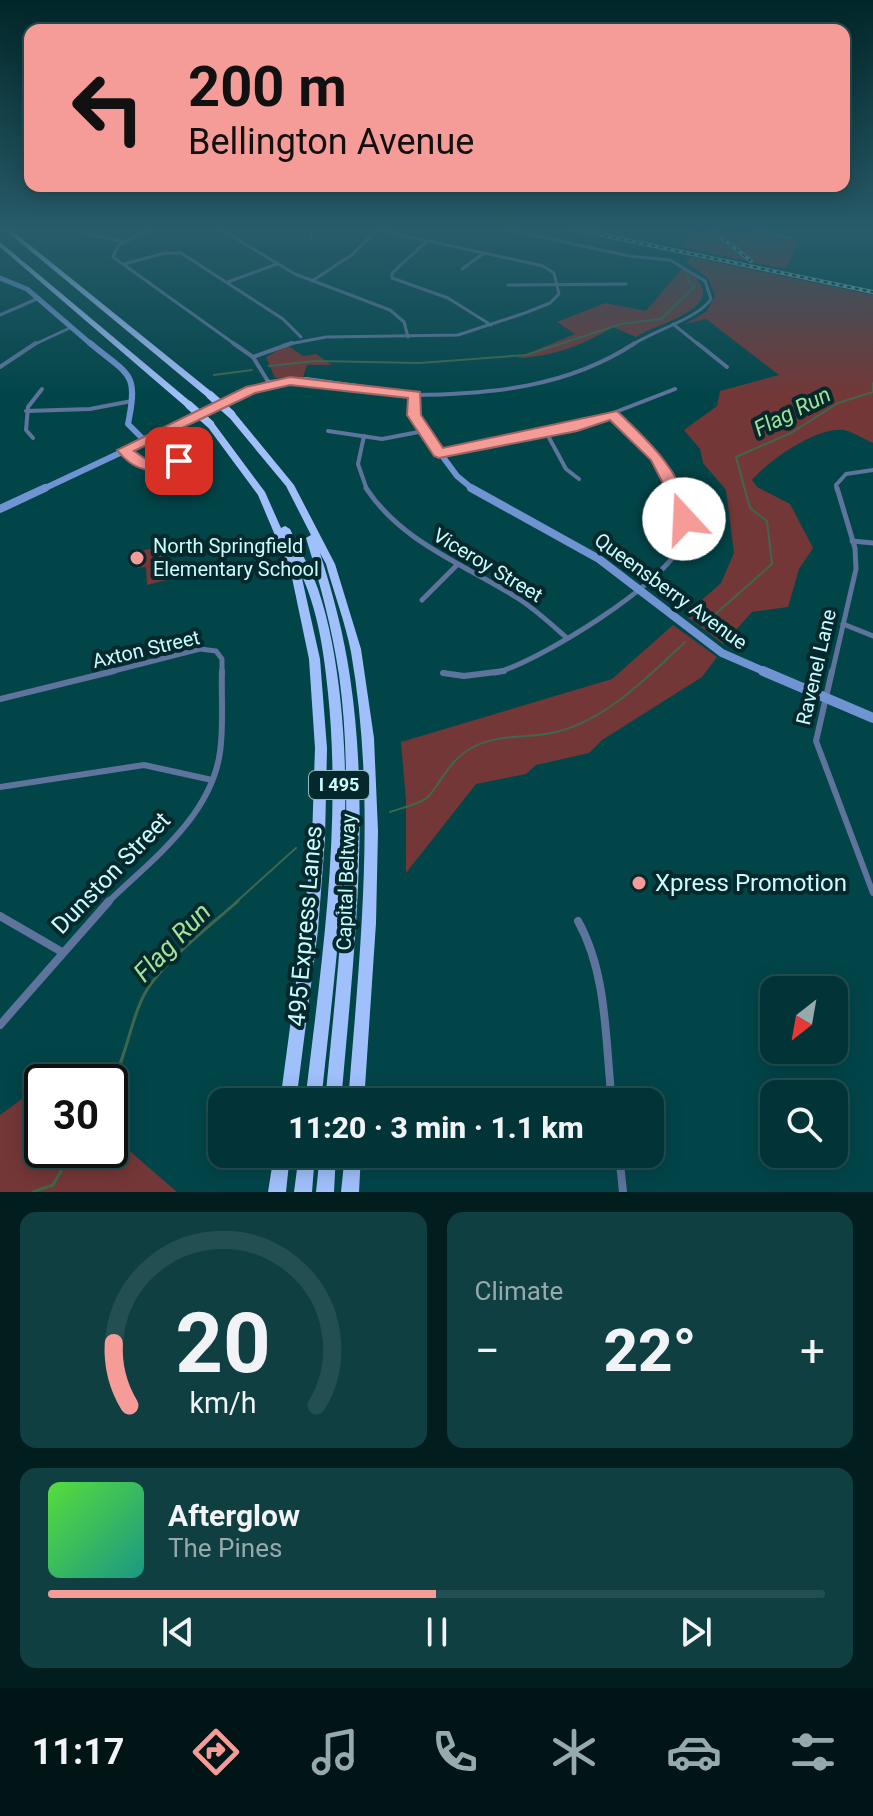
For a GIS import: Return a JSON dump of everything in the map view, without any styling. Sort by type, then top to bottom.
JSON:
[{"type":"highway","name":"Capital Beltway","points":[[48,285],[210,424],[255,484],[280,532],[296,578],[313,651],[319,714],[317,859],[290,1088]]},
{"type":"highway","name":"Capital Beltway","points":[[75,285],[210,395],[267,452],[294,493],[331,568],[358,663],[366,719],[372,835],[357,1088]]},
{"type":"highway","name":"495 Express Lanes","points":[[255,484],[301,561],[317,609],[334,699],[338,843],[314,1088]]},
{"type":"highway","name":"495 Express Lanes","points":[[294,493],[315,548],[343,655],[353,734],[353,868],[334,1088]]},
{"type":"highway","points":[[277,1192],[280,1168]]},
{"type":"highway","points":[[303,1192],[306,1168]]},
{"type":"highway","points":[[325,1192],[327,1168]]},
{"type":"highway","points":[[350,1192],[352,1168]]},
{"type":"street","points":[[19,285],[39,298],[130,377],[135,391],[128,424],[144,440]]},
{"type":"street","points":[[151,285],[253,357],[269,383]]},
{"type":"street","points":[[231,285],[283,319],[301,337]]},
{"type":"street","points":[[321,285],[390,310],[404,322],[408,337]]},
{"type":"street","points":[[411,285],[448,298],[491,325]]},
{"type":"street","points":[[508,285],[583,285]]},
{"type":"street","points":[[253,357],[301,337],[453,336],[553,302],[559,294],[558,285]]},
{"type":"street","points":[[0,509],[269,383],[306,380],[415,395],[498,391],[558,379],[603,362],[673,323],[697,315],[711,299],[706,285]]},
{"type":"street","points":[[0,315],[39,298]]},
{"type":"street","points":[[673,323],[727,367]]},
{"type":"street","points":[[0,367],[40,340],[72,327]]},
{"type":"street","points":[[33,438],[26,430],[26,411],[30,401],[42,389]]},
{"type":"street","points":[[439,453],[577,427],[675,389]]},
{"type":"street","name":"Queensberry Avenue","points":[[415,395],[413,413],[424,431],[457,476],[481,496],[580,548],[722,653],[873,718]]},
{"type":"street","points":[[26,411],[90,409],[133,401]]},
{"type":"street","points":[[443,673],[464,677],[514,668],[567,638],[661,573],[675,557],[683,539],[684,519],[680,501],[657,457],[612,414]]},
{"type":"street","points":[[328,431],[391,439],[424,431]]},
{"type":"street","points":[[546,432],[566,469],[579,479]]},
{"type":"street","name":"Viceroy Street","points":[[364,436],[357,462],[373,495],[412,537],[456,566],[519,600],[567,638]]},
{"type":"street","points":[[124,450],[137,463],[148,467],[164,467],[195,455],[203,466]]},
{"type":"street","name":"Ravenel Lane","points":[[873,470],[846,474],[836,485],[852,541],[856,569],[817,731],[818,749],[873,893]]},
{"type":"street","points":[[852,541],[873,543]]},
{"type":"street","points":[[422,600],[456,566]]},
{"type":"street","points":[[843,624],[873,636]]},
{"type":"street","name":"Axton Street","points":[[0,699],[200,649],[212,650],[223,662],[220,753],[212,780]]},
{"type":"street","points":[[0,787],[144,765],[166,767],[212,780]]},
{"type":"street","name":"Dunston Street","points":[[0,1025],[110,898],[181,832],[212,780]]},
{"type":"street","points":[[0,916],[62,952]]},
{"type":"street","points":[[578,921],[587,932],[594,958],[610,1088]]},
{"type":"street","points":[[620,1168],[623,1192]]},
{"type":"shaded area","points":[[668,285],[700,285],[703,292],[700,302],[691,310],[636,337],[613,327],[567,349],[517,358],[575,334],[557,322],[605,303],[646,311]]},
{"type":"shaded area","points":[[711,285],[823,285],[873,295],[873,443],[844,430],[820,433],[781,455],[752,480],[757,487],[790,504],[813,548],[799,569],[788,607],[752,612],[723,644],[685,615],[721,583],[734,553],[726,490],[703,463],[700,449],[684,430],[717,406],[720,391],[779,375],[706,319],[685,324],[707,311],[715,296]]},
{"type":"shaded area","points":[[287,345],[303,356],[316,354],[332,365],[307,365],[303,377],[275,378],[266,357]]},
{"type":"shaded area","points":[[163,546],[162,564],[177,564],[178,577],[147,585],[146,567],[137,568],[135,552]]},
{"type":"shaded area","points":[[673,625],[717,657],[702,677],[602,740],[589,753],[536,765],[526,774],[476,784],[406,873],[406,800],[401,742],[612,679]]},
{"type":"shaded area","points":[[24,1097],[24,1168],[128,1168],[128,1150],[177,1192],[0,1192],[0,1115]]},
{"type":"waterway","points":[[269,366],[316,361],[420,363],[526,355],[621,324],[661,319],[695,286],[693,285]]},
{"type":"waterway","points":[[214,375],[252,370]]},
{"type":"waterway","name":"Flag Run","points":[[703,625],[772,564],[767,521],[750,508],[736,457],[791,433],[838,403],[873,392],[873,383]]},
{"type":"waterway","name":"Flag Run","points":[[390,812],[426,799],[453,763],[473,747],[504,738],[556,732],[592,718],[626,695],[685,642]]},
{"type":"waterway","name":"Flag Run","points":[[235,903],[296,848]]},
{"type":"waterway","name":"Flag Run","points":[[120,1064],[149,987],[185,947],[238,901]]},
{"type":"waterway","name":"Flag Run","points":[[33,1192],[53,1185],[63,1168]]},
{"type":"railway","points":[[838,285],[873,292]]},
{"type":"place","name":"North Springfield Elementary School","points":[[137,558]]},
{"type":"place","name":"Xpress Promotion","points":[[639,883]]},
{"type":"route","points":[[179,461],[164,467],[148,467],[137,463],[124,450],[269,383],[306,380],[368,391],[415,395],[414,415],[439,453],[477,443],[577,427],[612,414],[636,433],[657,457],[680,501],[684,519]]}]
